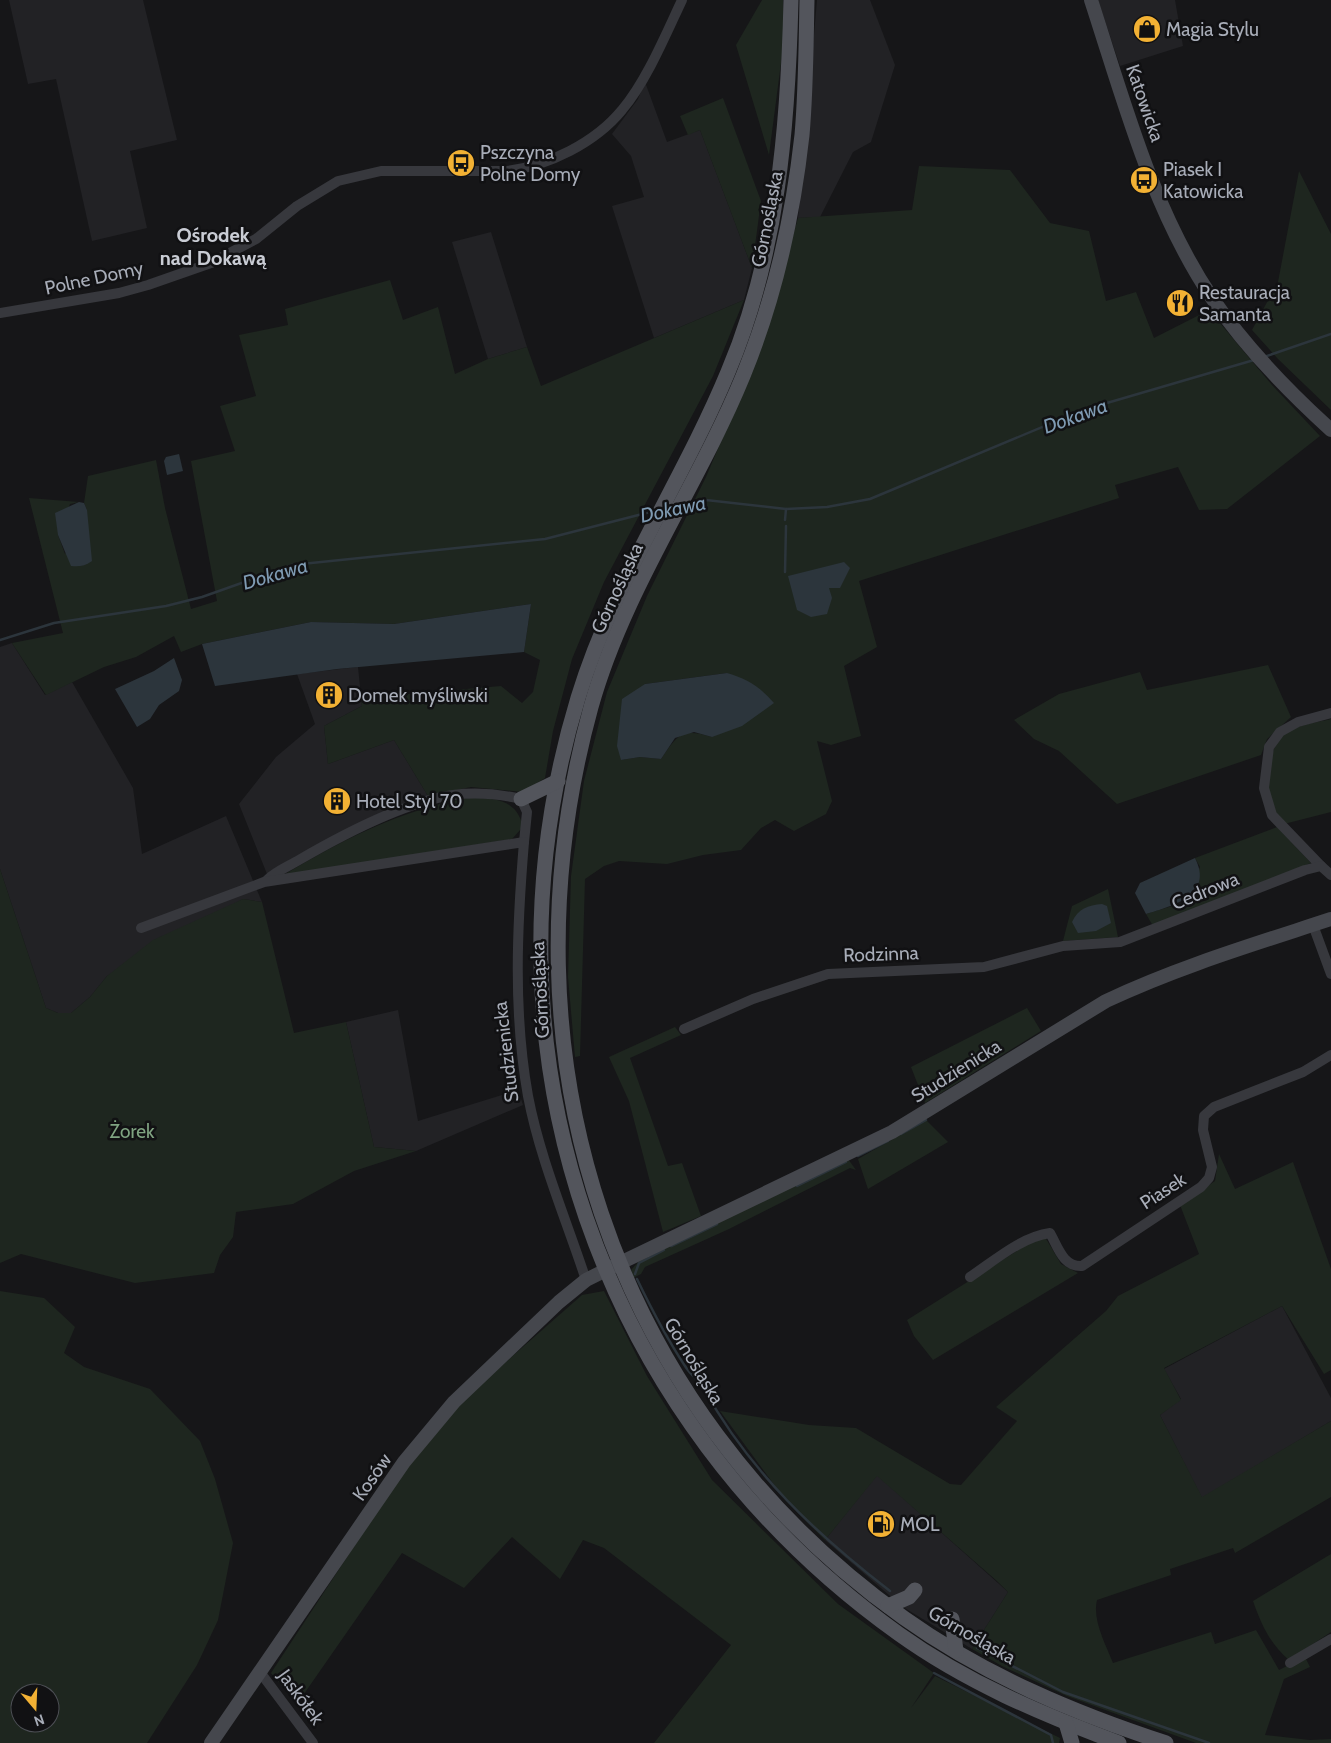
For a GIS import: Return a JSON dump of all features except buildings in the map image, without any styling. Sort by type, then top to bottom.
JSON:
[{"type":"main road","name":"Górnośląska","points":[[791,0],[789,77],[783,155],[776,203],[759,279],[730,367],[617,597],[588,665],[567,737],[547,844],[541,913],[543,1010],[553,1090],[580,1199],[605,1270],[630,1324],[674,1402],[728,1476],[782,1534],[841,1589],[903,1637],[992,1690],[1066,1723],[1119,1743]]},
{"type":"main road","name":"Górnośląska","points":[[807,0],[802,134],[782,254],[756,341],[742,377],[621,624],[593,700],[570,799],[560,879],[558,978],[559,1013],[568,1087],[582,1153],[595,1195],[620,1262],[644,1318],[665,1356],[708,1424],[770,1499],[817,1546],[888,1606],[956,1651],[1002,1677],[1065,1707],[1166,1743]]},
{"type":"main road","points":[[521,799],[558,781]]},
{"type":"main road","points":[[888,1606],[909,1597],[915,1590]]},
{"type":"main road","points":[[952,1619],[956,1651]]},
{"type":"main road","points":[[1066,1723],[1072,1743]]},
{"type":"street","name":"Polne Domy","points":[[0,313],[119,293],[211,263],[256,239],[297,206],[338,181],[389,171],[513,170],[568,152],[585,142],[622,112],[633,97],[682,0]]},
{"type":"street","name":"Katowicka","points":[[1091,0],[1162,204],[1193,267],[1212,298],[1248,346],[1331,430]]},
{"type":"street","points":[[1331,712],[1298,722],[1280,732],[1269,747],[1264,788],[1272,815],[1331,875]]},
{"type":"street","points":[[141,928],[264,882],[312,852],[397,812],[428,801],[453,795],[478,793],[521,799]]},
{"type":"street","name":"Studzienicka","points":[[521,799],[527,812],[519,901],[517,980],[521,1041],[528,1096],[543,1152],[586,1280]]},
{"type":"street","points":[[264,882],[524,842]]},
{"type":"street","name":"Cedrowa","points":[[1088,944],[1120,942],[1305,870],[1321,866]]},
{"type":"street","name":"Studzienicka","points":[[605,1270],[892,1132],[1106,1001],[1141,984],[1331,919]]},
{"type":"street","points":[[1313,925],[1331,974]]},
{"type":"street","name":"Rodzinna","points":[[684,1029],[752,999],[828,974],[984,967],[1056,947],[1088,944]]},
{"type":"street","name":"Piasek","points":[[970,1277],[1019,1245],[1042,1234],[1050,1233],[1066,1261],[1074,1267],[1082,1266],[1201,1187],[1210,1178],[1212,1167],[1203,1130],[1204,1116],[1214,1107],[1303,1072],[1331,1054]]},
{"type":"street","name":"Kosów","points":[[211,1743],[404,1462],[433,1426],[478,1378],[566,1296],[586,1280],[605,1270]]},
{"type":"street","points":[[1290,1664],[1331,1639]]},
{"type":"street","name":"Jaskółek","points":[[260,1672],[313,1743]]},
{"type":"shaded area","points":[[9,0],[143,0],[177,140],[130,151],[147,228],[92,241],[56,79],[28,84]]},
{"type":"shaded area","points":[[817,0],[870,0],[895,65],[871,142],[853,152],[820,217],[798,218]]},
{"type":"shaded area","points":[[1098,0],[1175,0],[1183,46],[1120,66]]},
{"type":"shaded area","points":[[645,82],[667,142],[700,130],[752,268],[744,300],[654,338],[612,206],[644,197],[631,156],[612,134],[638,99]]},
{"type":"shaded area","points":[[491,232],[527,347],[488,359],[452,242]]},
{"type":"shaded area","points":[[179,454],[183,471],[167,475],[164,461],[166,457]]},
{"type":"shaded area","points":[[79,502],[84,503],[87,510],[92,561],[82,566],[71,566],[58,535],[55,513]]},
{"type":"shaded area","points":[[844,562],[850,568],[840,588],[829,588],[832,598],[827,614],[811,617],[797,610],[788,576]]},
{"type":"shaded area","points":[[531,604],[524,652],[337,669],[215,686],[202,644],[311,622],[394,624]]},
{"type":"shaded area","points":[[12,643],[45,695],[72,682],[133,788],[142,854],[226,816],[262,902],[243,899],[107,976],[90,997],[71,1013],[58,1013],[46,1008],[0,869],[0,647]]},
{"type":"shaded area","points":[[174,658],[182,680],[179,691],[159,705],[150,719],[137,727],[115,689],[154,671]]},
{"type":"shaded area","points":[[358,667],[362,706],[324,726],[328,764],[394,740],[428,796],[267,874],[239,804],[276,757],[315,724],[297,674]]},
{"type":"shaded area","points":[[727,673],[753,684],[774,703],[742,726],[712,737],[694,732],[675,738],[661,759],[640,757],[621,760],[617,746],[622,699],[645,684]]},
{"type":"shaded area","points":[[1195,858],[1199,871],[1199,881],[1195,890],[1178,903],[1146,914],[1135,893],[1140,883]]},
{"type":"shaded area","points":[[1102,904],[1107,906],[1111,923],[1096,931],[1078,933],[1072,922],[1077,914],[1092,905]]},
{"type":"shaded area","points":[[398,1010],[418,1121],[518,1090],[523,1105],[416,1151],[374,1147],[346,1022]]},
{"type":"shaded area","points":[[1282,1306],[1331,1398],[1331,1421],[1202,1498],[1160,1415],[1181,1399],[1164,1369]]},
{"type":"shaded area","points":[[877,1475],[1008,1592],[972,1649],[903,1607],[825,1540]]},
{"type":"green space","points":[[762,0],[783,0],[784,40],[769,155],[736,45]]},
{"type":"green space","points":[[723,98],[761,201],[752,268],[700,130],[688,135],[680,116]]},
{"type":"green space","points":[[919,166],[1010,170],[1050,223],[1089,231],[1106,301],[1136,292],[1154,338],[1209,310],[1272,385],[1320,436],[1227,509],[1199,510],[1178,467],[1115,485],[1119,498],[859,581],[877,647],[844,666],[861,736],[831,745],[817,741],[832,801],[826,814],[794,831],[775,820],[761,828],[741,850],[703,855],[667,864],[619,861],[604,866],[585,879],[580,1056],[575,1057],[568,977],[571,876],[584,781],[607,692],[647,596],[706,477],[764,339],[798,218],[912,210]],"holes":[[[727,673],[712,737],[687,733],[677,739],[661,759],[640,757],[621,760],[645,684]]]},
{"type":"green space","points":[[1299,171],[1331,234],[1331,410],[1278,359],[1252,330],[1278,282]]},
{"type":"green space","points":[[390,280],[403,320],[438,307],[455,374],[488,359],[527,347],[541,386],[744,300],[713,376],[604,582],[572,659],[553,731],[545,778],[523,792],[471,787],[428,796],[394,740],[328,764],[324,726],[362,706],[361,698],[501,686],[522,703],[533,692],[540,660],[524,652],[531,604],[394,624],[311,622],[202,644],[181,652],[174,636],[136,657],[104,667],[46,695],[12,643],[63,633],[29,498],[79,502],[70,504],[58,535],[65,554],[87,510],[84,503],[88,476],[156,460],[165,508],[191,609],[217,601],[191,461],[235,451],[220,406],[256,396],[239,335],[288,325],[285,309]]},
{"type":"green space","points":[[1268,665],[1291,717],[1267,739],[1261,755],[1117,804],[1059,751],[1034,739],[1014,720],[1059,694],[1140,672],[1147,690]]},
{"type":"green space","points":[[1331,719],[1331,812],[1284,824],[1274,812],[1269,796],[1270,763],[1276,744],[1280,738],[1291,730]]},
{"type":"green space","points":[[469,798],[494,799],[508,804],[518,815],[522,823],[521,829],[512,839],[282,876],[372,828],[420,810]]},
{"type":"green space","points":[[1277,827],[1311,863],[1153,926],[1146,914],[1182,903],[1200,867],[1195,858]]},
{"type":"green space","name":"Żorek","points":[[0,869],[46,1008],[58,1013],[71,1013],[90,997],[107,976],[153,940],[243,899],[262,902],[294,1033],[346,1022],[374,1147],[416,1151],[354,1171],[293,1204],[236,1212],[233,1237],[220,1255],[214,1273],[135,1283],[21,1254],[0,1263]]},
{"type":"green space","points":[[1108,889],[1118,937],[1063,941],[1072,906]]},
{"type":"green space","points":[[1027,1008],[1041,1031],[925,1103],[911,1067]]},
{"type":"green space","points":[[675,1027],[681,1035],[630,1058],[668,1166],[682,1163],[701,1216],[663,1232],[629,1101],[609,1057]]},
{"type":"green space","points":[[926,1120],[948,1142],[868,1189],[858,1159]]},
{"type":"green space","points":[[1219,1154],[1235,1189],[1293,1162],[1331,1269],[1331,1370],[1324,1374],[1282,1306],[1164,1368],[1181,1400],[1160,1415],[1202,1497],[1331,1421],[1331,1497],[1235,1553],[1233,1548],[1170,1569],[1171,1575],[1097,1600],[1096,1616],[1100,1632],[1113,1663],[1211,1632],[1215,1644],[1256,1630],[1279,1670],[1305,1657],[1310,1667],[1284,1679],[1265,1735],[1310,1740],[1331,1739],[1331,1743],[1196,1743],[1067,1696],[1002,1666],[972,1649],[1008,1592],[998,1582],[877,1476],[825,1540],[786,1501],[720,1411],[809,1425],[856,1428],[950,1484],[961,1485],[1017,1421],[996,1407],[1106,1311],[1118,1296],[1199,1254],[1180,1205],[1215,1181]]},
{"type":"green space","points":[[848,1159],[856,1170],[850,1168],[729,1229],[645,1267],[641,1274],[633,1278],[631,1270],[639,1261]]},
{"type":"green space","points":[[1045,1237],[1061,1264],[1078,1273],[933,1360],[914,1336],[907,1320],[1031,1242]]},
{"type":"green space","points":[[0,1291],[44,1298],[75,1327],[64,1353],[84,1367],[150,1389],[200,1441],[215,1479],[233,1543],[218,1620],[197,1665],[147,1743],[0,1743]]},
{"type":"green space","points":[[604,1291],[647,1376],[712,1480],[838,1604],[934,1673],[911,1708],[935,1676],[1060,1738],[1059,1743],[654,1743],[731,1645],[604,1548],[583,1540],[560,1579],[512,1537],[464,1588],[402,1553],[297,1704],[271,1673],[433,1426],[582,1295]]},
{"type":"green space","points":[[1331,1554],[1331,1632],[1289,1660],[1276,1647],[1267,1633],[1253,1601]]},
{"type":"waterway","name":"Dokawa","points":[[1264,357],[1331,334]]},
{"type":"waterway","name":"Dokawa","points":[[689,503],[706,500],[786,509],[827,507],[870,499],[1083,410],[1254,360]]},
{"type":"waterway","points":[[785,520],[786,509]]},
{"type":"waterway","name":"Dokawa","points":[[0,640],[54,623],[166,606],[202,597],[292,565],[545,539],[654,511]]},
{"type":"waterway","points":[[785,572],[786,526]]},
{"type":"waterway","points":[[901,1134],[926,1120]]},
{"type":"waterway","points":[[858,1156],[888,1141]]},
{"type":"waterway","points":[[797,1186],[846,1162]]},
{"type":"waterway","points":[[671,1246],[717,1224]]},
{"type":"waterway","points":[[635,1274],[639,1263],[664,1250]]},
{"type":"waterway","points":[[637,1279],[685,1366],[702,1386],[742,1448],[786,1500],[836,1547],[890,1591]]},
{"type":"waterway","points":[[977,1648],[1063,1692],[1209,1743]]},
{"type":"waterway","points":[[934,1673],[1051,1735],[1053,1743]]},
{"type":"place","name":"Magia Stylu","points":[[1147,29]]},
{"type":"place","name":"Pszczyna Polne Domy","points":[[461,163]]},
{"type":"place","name":"Piasek I Katowicka","points":[[1144,180]]},
{"type":"place","name":"Restauracja Samanta","points":[[1180,303]]},
{"type":"place","name":"Domek myśliwski","points":[[329,695]]},
{"type":"place","name":"Hotel Styl 70","points":[[337,801]]},
{"type":"place","name":"MOL","points":[[881,1524]]},
{"type":"district","name":"Ośrodek nad Dokawą","points":[[213,246]]}]
